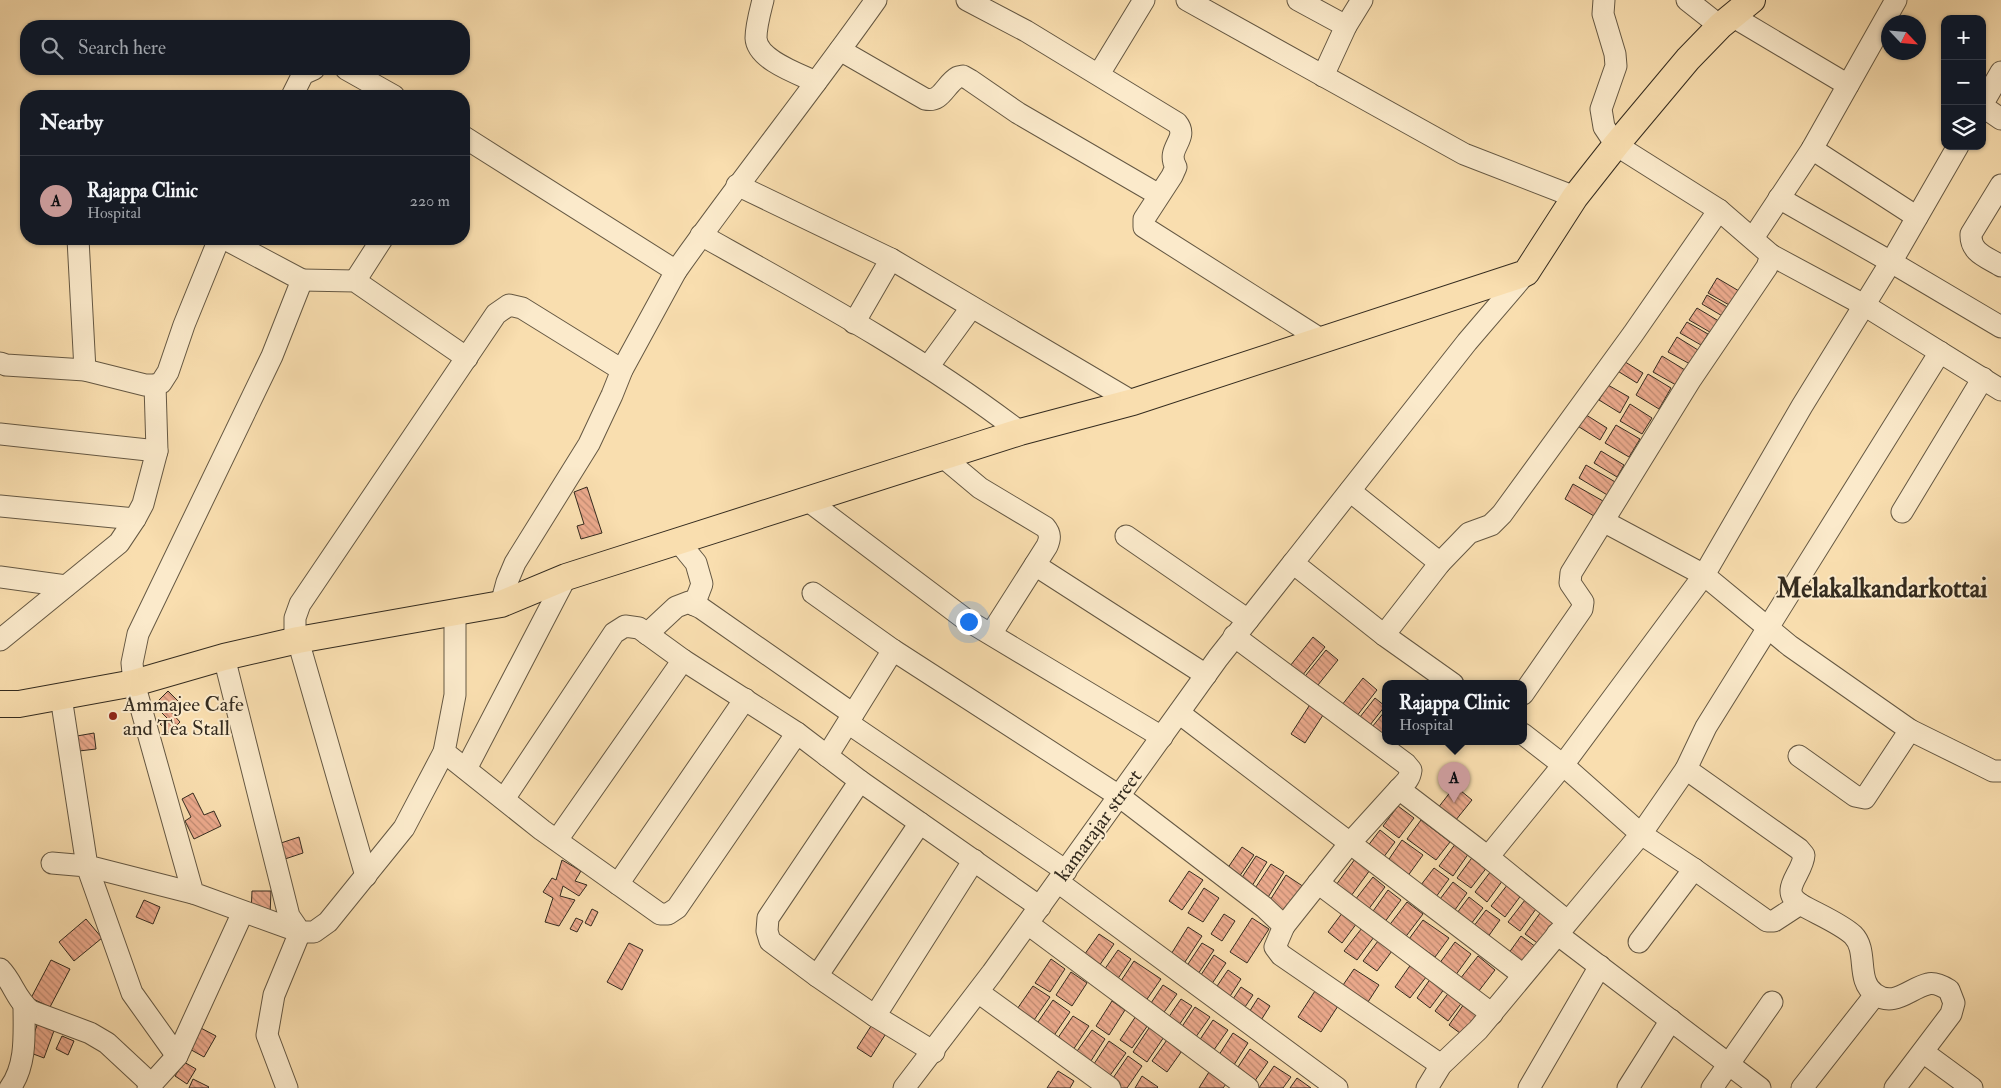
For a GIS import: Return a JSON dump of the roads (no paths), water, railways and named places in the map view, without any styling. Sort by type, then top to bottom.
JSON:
[{"type":"main road","points":[[10,704],[61,697],[134,683],[224,657],[298,640],[501,604],[566,576],[1020,432],[1133,402],[1526,273],[1575,198],[1616,145],[1688,59],[1735,14]]},
{"type":"street","points":[[763,0],[756,40],[760,51],[769,58],[816,82]]},
{"type":"street","points":[[501,604],[515,563],[589,444],[622,370],[676,271],[737,185],[876,0]]},
{"type":"street","points":[[967,0],[1026,31],[1177,123],[1182,129],[1182,134],[1172,153],[1172,160],[1176,166],[1172,176],[1144,219],[1144,227],[1322,340]]},
{"type":"street","points":[[1099,74],[1144,0]]},
{"type":"street","points":[[1187,0],[1464,154],[1575,198]]},
{"type":"street","points":[[1298,0],[1346,26]]},
{"type":"street","points":[[1323,76],[1346,26],[1362,0]]},
{"type":"street","points":[[1604,0],[1603,14],[1615,54],[1616,66],[1602,109],[1604,127],[1616,145],[1719,210],[1771,255],[1864,305],[1940,352],[1994,380],[1902,512]]},
{"type":"street","points":[[1687,0],[1735,14],[1848,85]]},
{"type":"street","points":[[1753,238],[1812,149],[1896,0]]},
{"type":"street","points":[[840,50],[918,96],[930,100],[938,98],[958,77],[963,76],[1018,113],[1160,195]]},
{"type":"street","points":[[1983,105],[2001,72]]},
{"type":"street","points":[[295,90],[302,75]]},
{"type":"street","points":[[357,75],[383,90]]},
{"type":"street","points":[[1986,109],[2001,119]]},
{"type":"street","points":[[470,141],[676,271]]},
{"type":"street","points":[[1812,149],[1917,217]]},
{"type":"street","points":[[1488,857],[1563,765],[1704,575],[1802,406],[1891,262],[1956,150]]},
{"type":"street","points":[[737,185],[891,259],[1133,402]]},
{"type":"street","points":[[2001,185],[1971,234],[1970,244],[1975,250],[2001,266]]},
{"type":"street","points":[[1779,198],[2001,327]]},
{"type":"street","points":[[1384,635],[1440,562],[1469,533],[1491,525],[1502,514],[1633,334],[1719,210]]},
{"type":"street","points":[[701,235],[928,367],[982,403],[1020,432]]},
{"type":"street","points":[[78,245],[84,370]]},
{"type":"street","points":[[0,640],[119,543],[135,519],[142,504],[157,451],[161,380],[217,245]]},
{"type":"street","points":[[236,245],[302,280],[355,281],[468,358]]},
{"type":"street","points":[[355,281],[378,245]]},
{"type":"street","points":[[1527,688],[1582,609],[1583,602],[1570,583],[1569,577],[1691,379],[1767,267],[1771,255]]},
{"type":"street","points":[[854,323],[891,259]]},
{"type":"street","name":"kamarajar street","points":[[906,1087],[978,992],[1241,628],[1467,342],[1526,273]]},
{"type":"street","points":[[194,894],[134,683],[132,664],[138,634],[272,356],[302,280]]},
{"type":"street","points":[[366,876],[295,630],[295,618],[300,604],[496,314],[509,305],[522,308],[622,370]]},
{"type":"street","points":[[928,367],[971,308]]},
{"type":"street","points":[[1427,1088],[1441,1064],[1478,1030],[1492,1014],[1562,927],[1641,834],[1686,769],[1706,727],[1940,352]]},
{"type":"street","points":[[0,363],[84,370],[145,385],[161,380]]},
{"type":"street","points":[[0,434],[157,451]]},
{"type":"street","points":[[943,456],[980,488],[1046,527],[1049,532],[1050,540],[991,634]]},
{"type":"street","points":[[1350,491],[1440,562]]},
{"type":"street","points":[[806,499],[966,619],[1162,736]]},
{"type":"street","points":[[0,506],[135,519]]},
{"type":"street","points":[[1603,521],[1704,575],[1768,628],[1910,730],[1985,768],[2001,771]]},
{"type":"street","points":[[1126,536],[1382,744]]},
{"type":"street","points":[[678,541],[696,563],[702,584],[694,605]]},
{"type":"street","points":[[1293,563],[1384,635],[1448,680]]},
{"type":"street","points":[[1035,565],[1206,675]]},
{"type":"street","points":[[466,769],[566,576]]},
{"type":"street","points":[[0,577],[66,586]]},
{"type":"street","points":[[813,593],[893,650],[1119,796],[1264,907],[1284,926]]},
{"type":"street","points":[[647,634],[676,607],[688,602],[694,605],[851,718],[1062,876],[1337,1088]]},
{"type":"street","points":[[52,863],[87,866],[194,894],[300,932],[314,932],[328,922],[404,828],[444,752],[455,695],[455,612]]},
{"type":"street","points":[[504,799],[614,633],[626,626],[639,628],[683,660],[797,734],[860,781],[974,860],[1034,915],[1248,1088]]},
{"type":"street","points":[[827,756],[893,650]]},
{"type":"street","points":[[224,657],[289,916],[300,932]]},
{"type":"street","points":[[557,840],[683,660]]},
{"type":"street","points":[[61,697],[87,866],[132,993],[177,1056]]},
{"type":"street","points":[[618,884],[745,700]]},
{"type":"street","points":[[1179,713],[1523,975]]},
{"type":"street","points":[[1799,756],[1855,796],[1865,798],[1910,730]]},
{"type":"street","points":[[444,752],[557,840],[660,914],[668,914],[677,908],[797,734]]},
{"type":"street","points":[[1527,737],[1563,765],[1641,834],[1767,921],[1774,921],[1800,904]]},
{"type":"street","points":[[1383,745],[1412,770],[1407,782],[1350,843],[1284,926],[1275,947],[1280,955],[1441,1064]]},
{"type":"street","points":[[1686,769],[1799,849],[1804,855],[1790,894],[1800,904],[1853,935],[1860,946],[1864,979],[1875,995],[1886,999],[1899,998],[1929,983],[1950,990],[1954,1002],[1951,1014],[1895,1088]]},
{"type":"street","points":[[860,781],[768,918],[767,931],[770,941],[817,976],[875,1016],[934,1052]]},
{"type":"street","points":[[1399,789],[1488,857],[1600,966],[1760,1088]]},
{"type":"street","points":[[817,976],[920,823]]},
{"type":"street","points":[[875,1016],[974,860]]},
{"type":"street","points":[[1639,942],[1694,869]]},
{"type":"street","points":[[1318,883],[1492,1014]]},
{"type":"street","points":[[0,969],[7,975],[24,1005],[31,1011],[90,1032],[107,1043],[149,1086],[177,1056],[243,912]]},
{"type":"street","points":[[287,1088],[267,1034],[274,995],[300,932]]},
{"type":"street","points":[[1529,1088],[1600,966]]},
{"type":"street","points":[[978,992],[1110,1088]]},
{"type":"street","points":[[1802,1088],[1875,995]]},
{"type":"street","points":[[1712,1088],[1772,1002]]},
{"type":"street","points":[[10,1088],[18,1076],[22,1064],[24,1005]]},
{"type":"street","points":[[1628,1088],[1671,1020]]},
{"type":"street","points":[[1923,1052],[1972,1088]]},
{"type":"place","name":"Ammajee Cafe and Tea Stall","points":[[113,716]]},
{"type":"place","name":"Rajappa Clinic","points":[[1454,803]]},
{"type":"district","name":"Melakalkandarkottai","points":[[1882,588]]}]
